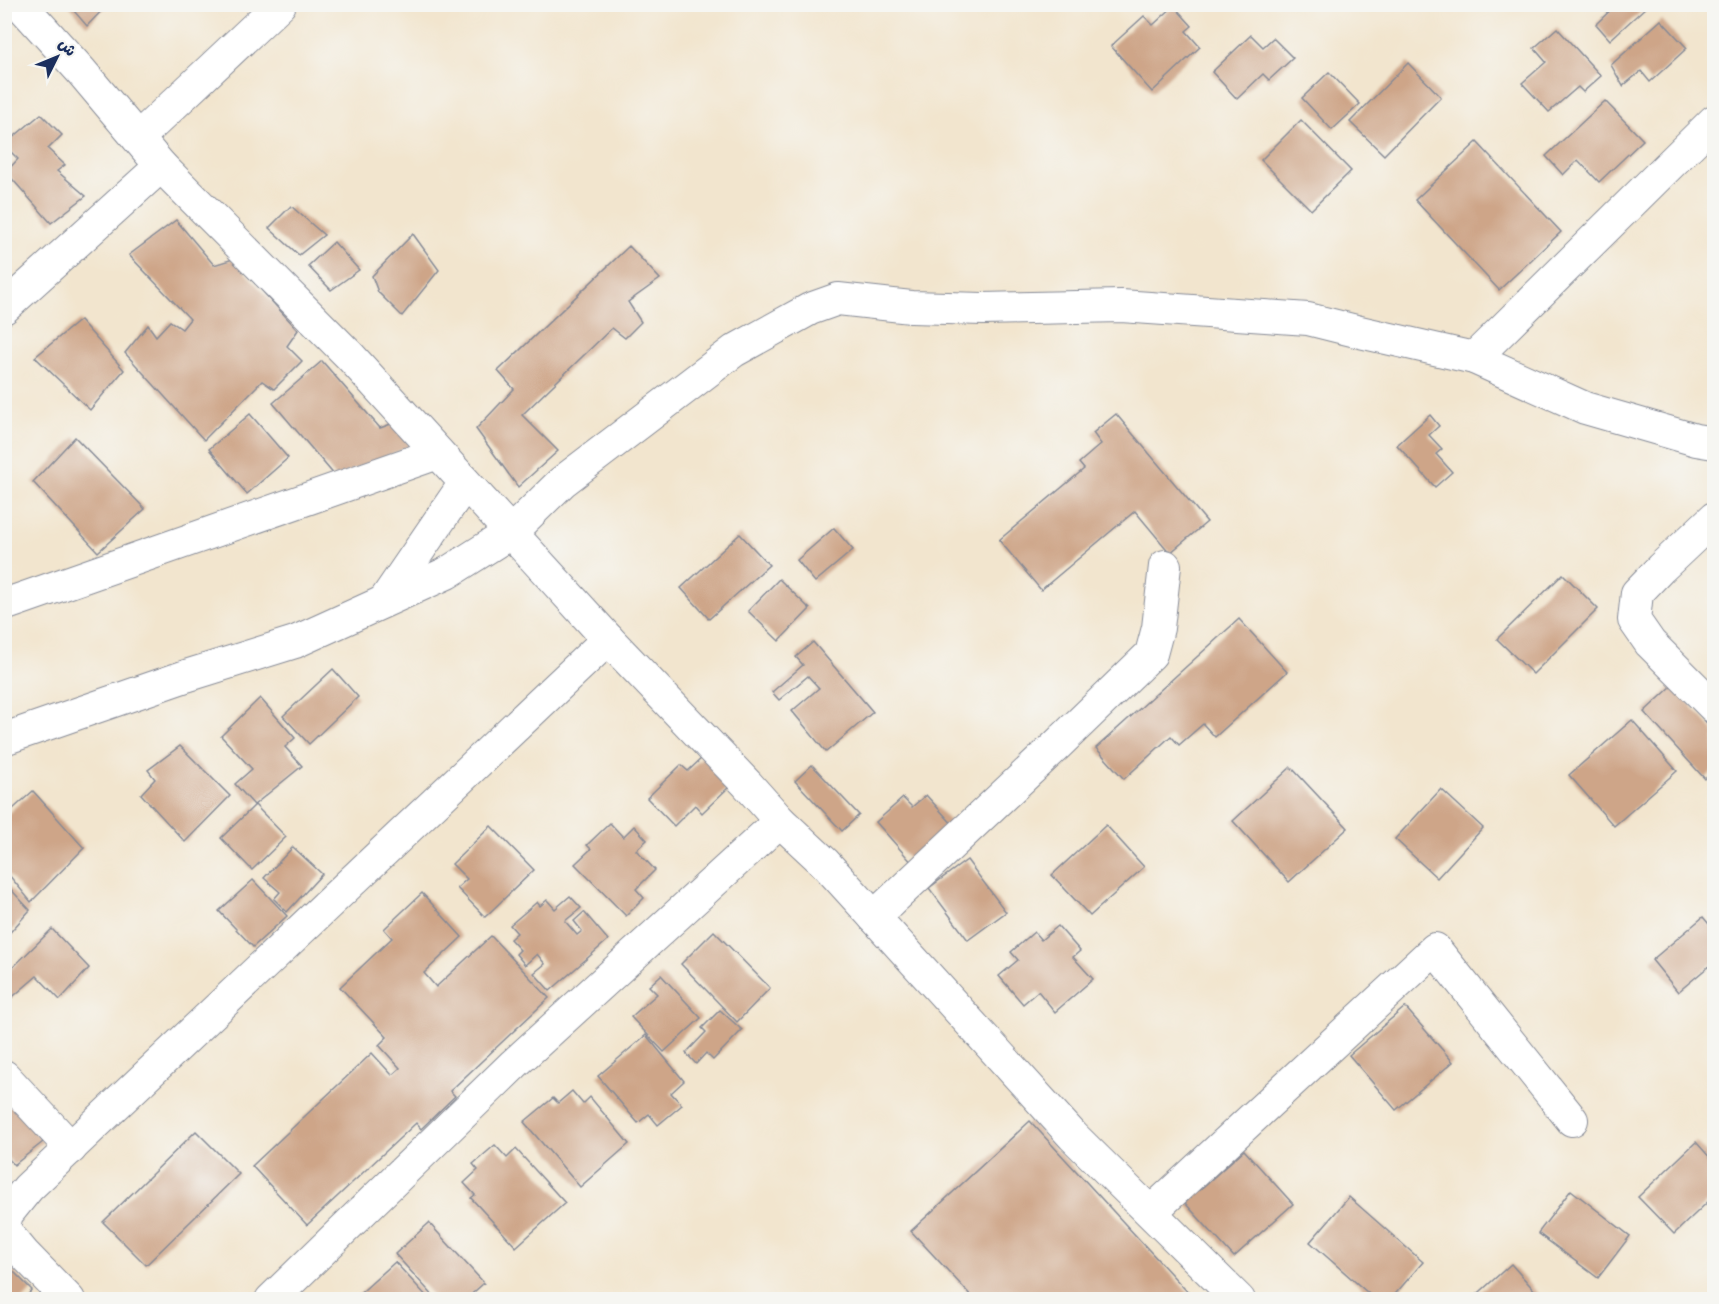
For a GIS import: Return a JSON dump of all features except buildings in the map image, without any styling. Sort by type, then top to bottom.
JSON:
[{"type":"street","points":[[20,4],[81,71],[161,166],[350,356],[608,639],[780,821],[825,863],[1073,1136],[1239,1299]]},
{"type":"street","points":[[138,138],[280,4]]},
{"type":"street","points":[[1474,358],[1714,121]]},
{"type":"street","points":[[4,308],[161,166]]},
{"type":"street","points":[[4,739],[186,676],[295,642],[447,573],[510,533],[562,482],[734,351],[810,309],[838,299],[911,307],[1121,306],[1308,319],[1474,358],[1584,408],[1714,443]]},
{"type":"street","points":[[4,605],[438,453]]},
{"type":"street","points":[[386,600],[465,483]]},
{"type":"street","points":[[1714,518],[1637,593],[1634,620],[1650,643],[1714,707]]},
{"type":"street","points":[[874,917],[1151,654],[1158,628],[1165,566]]},
{"type":"street","points":[[69,1299],[24,1254],[4,1228],[7,1214],[28,1188],[608,639]]},
{"type":"street","points":[[271,1299],[514,1064],[780,821]]},
{"type":"street","points":[[1151,1212],[1435,949],[1572,1120]]},
{"type":"street","points":[[4,1076],[71,1148]]}]
